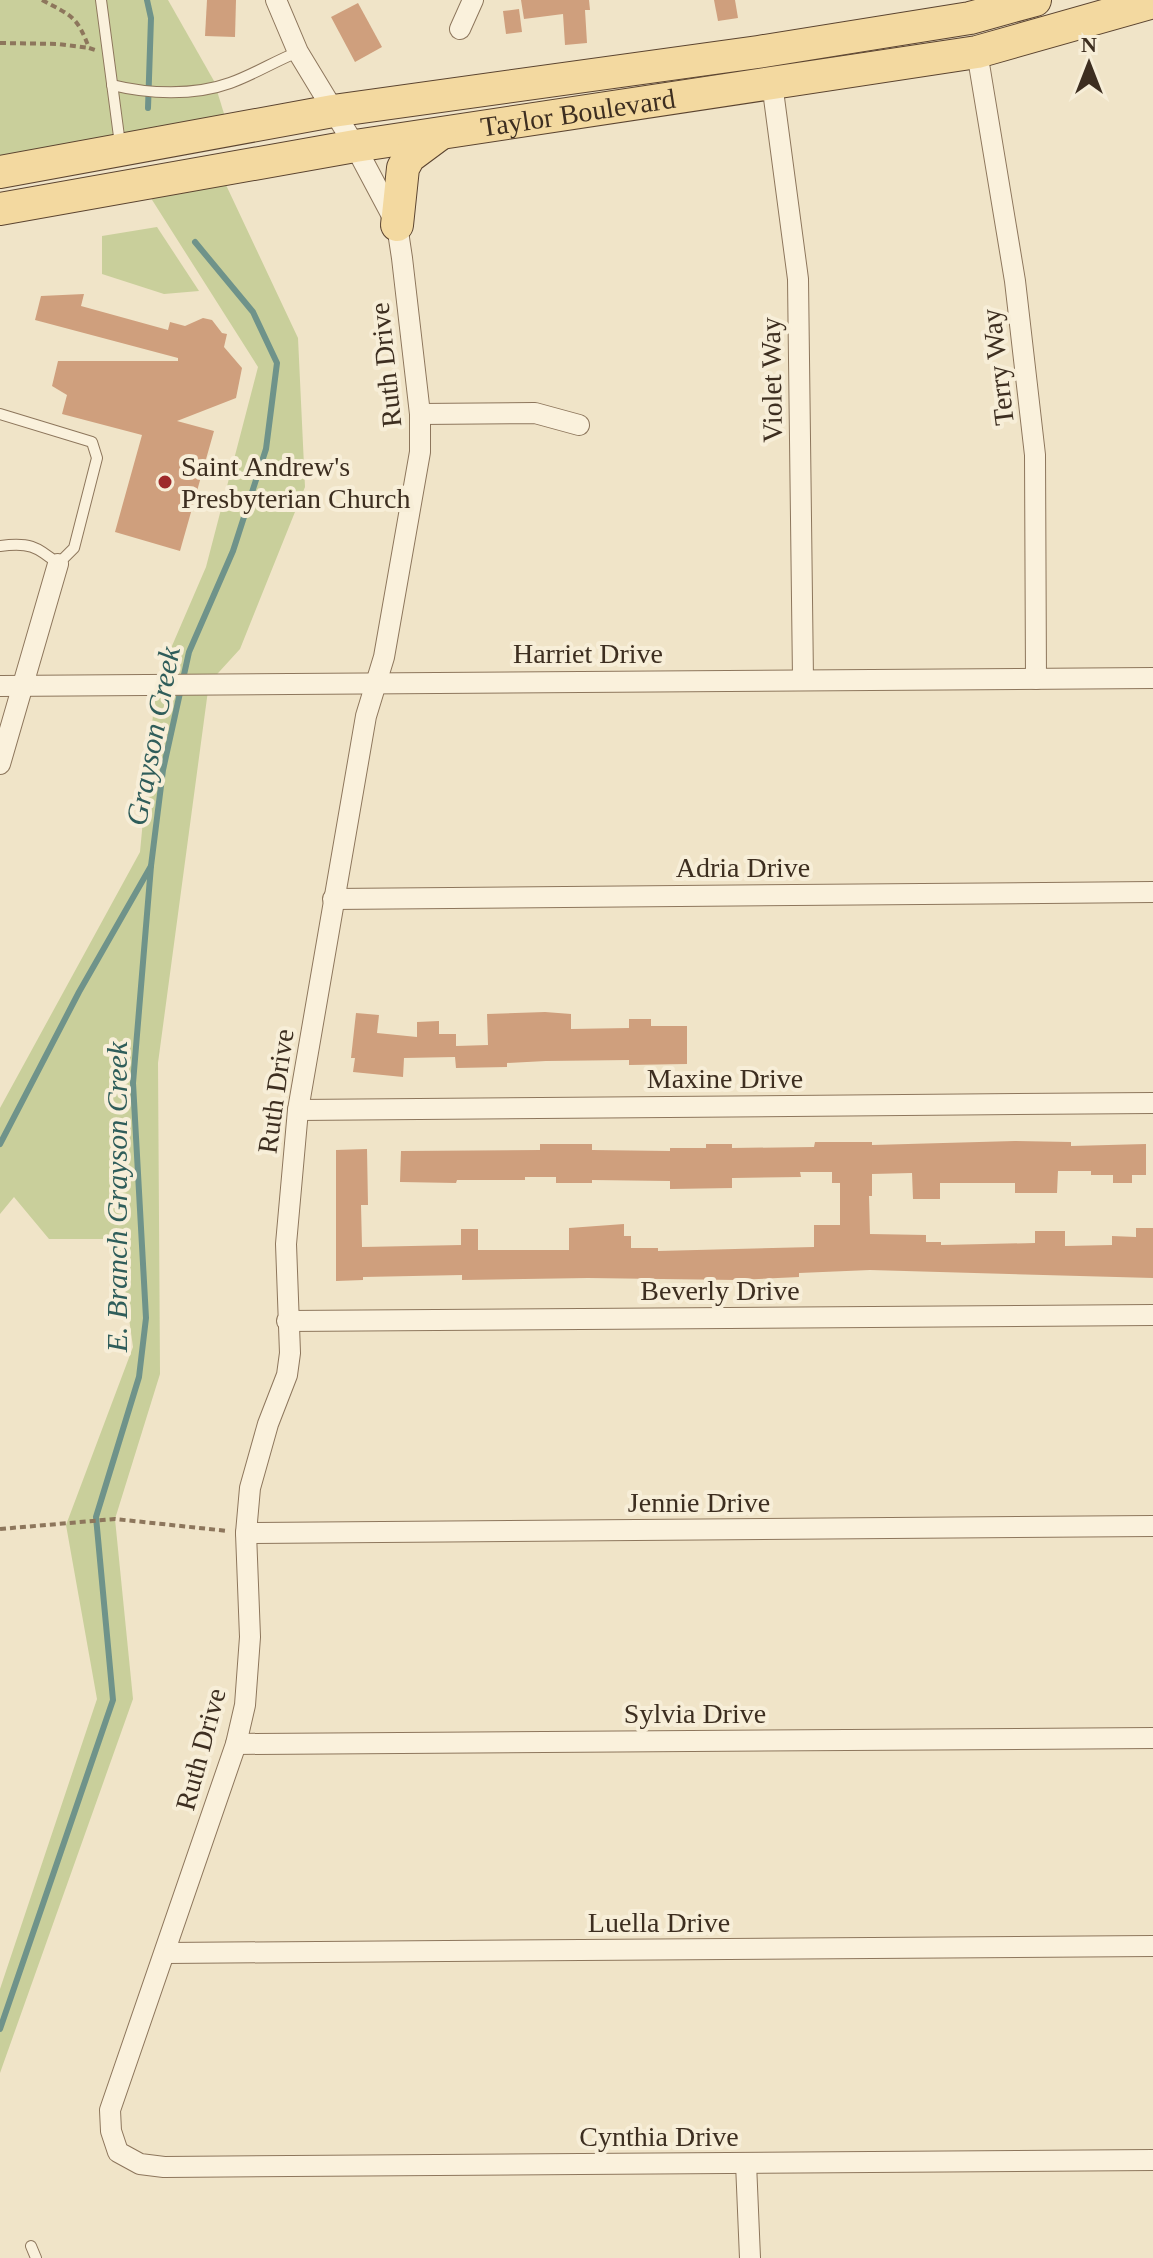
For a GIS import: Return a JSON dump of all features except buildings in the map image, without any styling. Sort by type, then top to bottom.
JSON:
[{"type":"main road","name":"Taylor Boulevard","points":[[0,172],[333,111],[758,52],[940,23],[1035,0]]},
{"type":"main road","name":"Taylor Boulevard","points":[[0,209],[355,146],[977,52],[1153,2]]},
{"type":"main road","points":[[397,225],[403,168],[409,157],[441,133]]},
{"type":"street","name":"Ruth Drive","points":[[164,2167],[140,2164],[118,2152],[111,2131],[110,2110],[236,1744],[245,1705],[250,1637],[246,1533],[250,1488],[268,1424],[287,1375],[290,1353],[286,1244],[298,1110],[366,716],[384,657],[420,452],[420,414],[397,225],[355,146],[298,52],[276,0]]},
{"type":"street","points":[[460,29],[473,0]]},
{"type":"street","name":"Terry Way","points":[[977,52],[1015,281],[1035,455],[1036,679]]},
{"type":"street","name":"Violet Way","points":[[772,83],[798,279],[803,679]]},
{"type":"street","points":[[420,414],[535,413],[579,425]]},
{"type":"street","points":[[0,764],[58,564]]},
{"type":"street","name":"Harriet Drive","points":[[0,686],[1153,678]]},
{"type":"street","name":"Adria Drive","points":[[333,899],[1153,892]]},
{"type":"street","name":"Maxine Drive","points":[[298,1110],[1153,1103]]},
{"type":"street","name":"Beverly Drive","points":[[287,1321],[1153,1315]]},
{"type":"street","name":"Jennie Drive","points":[[246,1533],[1153,1526]]},
{"type":"street","name":"Sylvia Drive","points":[[236,1744],[1153,1738]]},
{"type":"street","name":"Luella Drive","points":[[166,1953],[1153,1946]]},
{"type":"street","name":"Cynthia Drive","points":[[164,2167],[1153,2160]]},
{"type":"street","points":[[746,2163],[750,2258]]},
{"type":"lane","points":[[101,0],[121,150]]},
{"type":"lane","points":[[112,85],[132,90],[190,92],[230,83],[298,52]]},
{"type":"lane","points":[[0,414],[92,442],[97,458],[74,548],[58,564],[37,547],[0,546]]},
{"type":"lane","points":[[31,2246],[36,2258]]},
{"type":"path","points":[[42,0],[80,24],[89,48]]},
{"type":"path","points":[[0,43],[58,44],[108,54]]},
{"type":"path","points":[[0,1529],[115,1519],[246,1533]]},
{"type":"green space","points":[[0,0],[168,0],[214,81],[229,130],[0,173]]},
{"type":"green space","points":[[219,170],[298,338],[305,487],[240,649],[209,683],[158,1063],[160,1374],[115,1519],[133,1699],[0,2073],[0,1989],[97,1699],[66,1525],[133,1347],[118,1239],[49,1239],[14,1197],[0,1214],[0,1108],[140,852],[156,683],[206,567],[258,367],[142,184]]},
{"type":"green space","points":[[157,227],[199,291],[164,294],[102,274],[102,236]]},
{"type":"waterway","name":"Grayson Creek","points":[[147,0],[151,18],[148,108]]},
{"type":"waterway","name":"Grayson Creek","points":[[0,1144],[79,992],[151,866],[163,770],[189,652],[233,551],[266,449],[277,363],[253,312],[195,242]]},
{"type":"waterway","name":"E. Branch Grayson Creek","points":[[0,2029],[113,1700],[96,1517],[139,1377],[146,1318],[133,1083],[151,866]]},
{"type":"place","name":"Saint Andrew's Presbyterian Church","points":[[165,482]]}]
